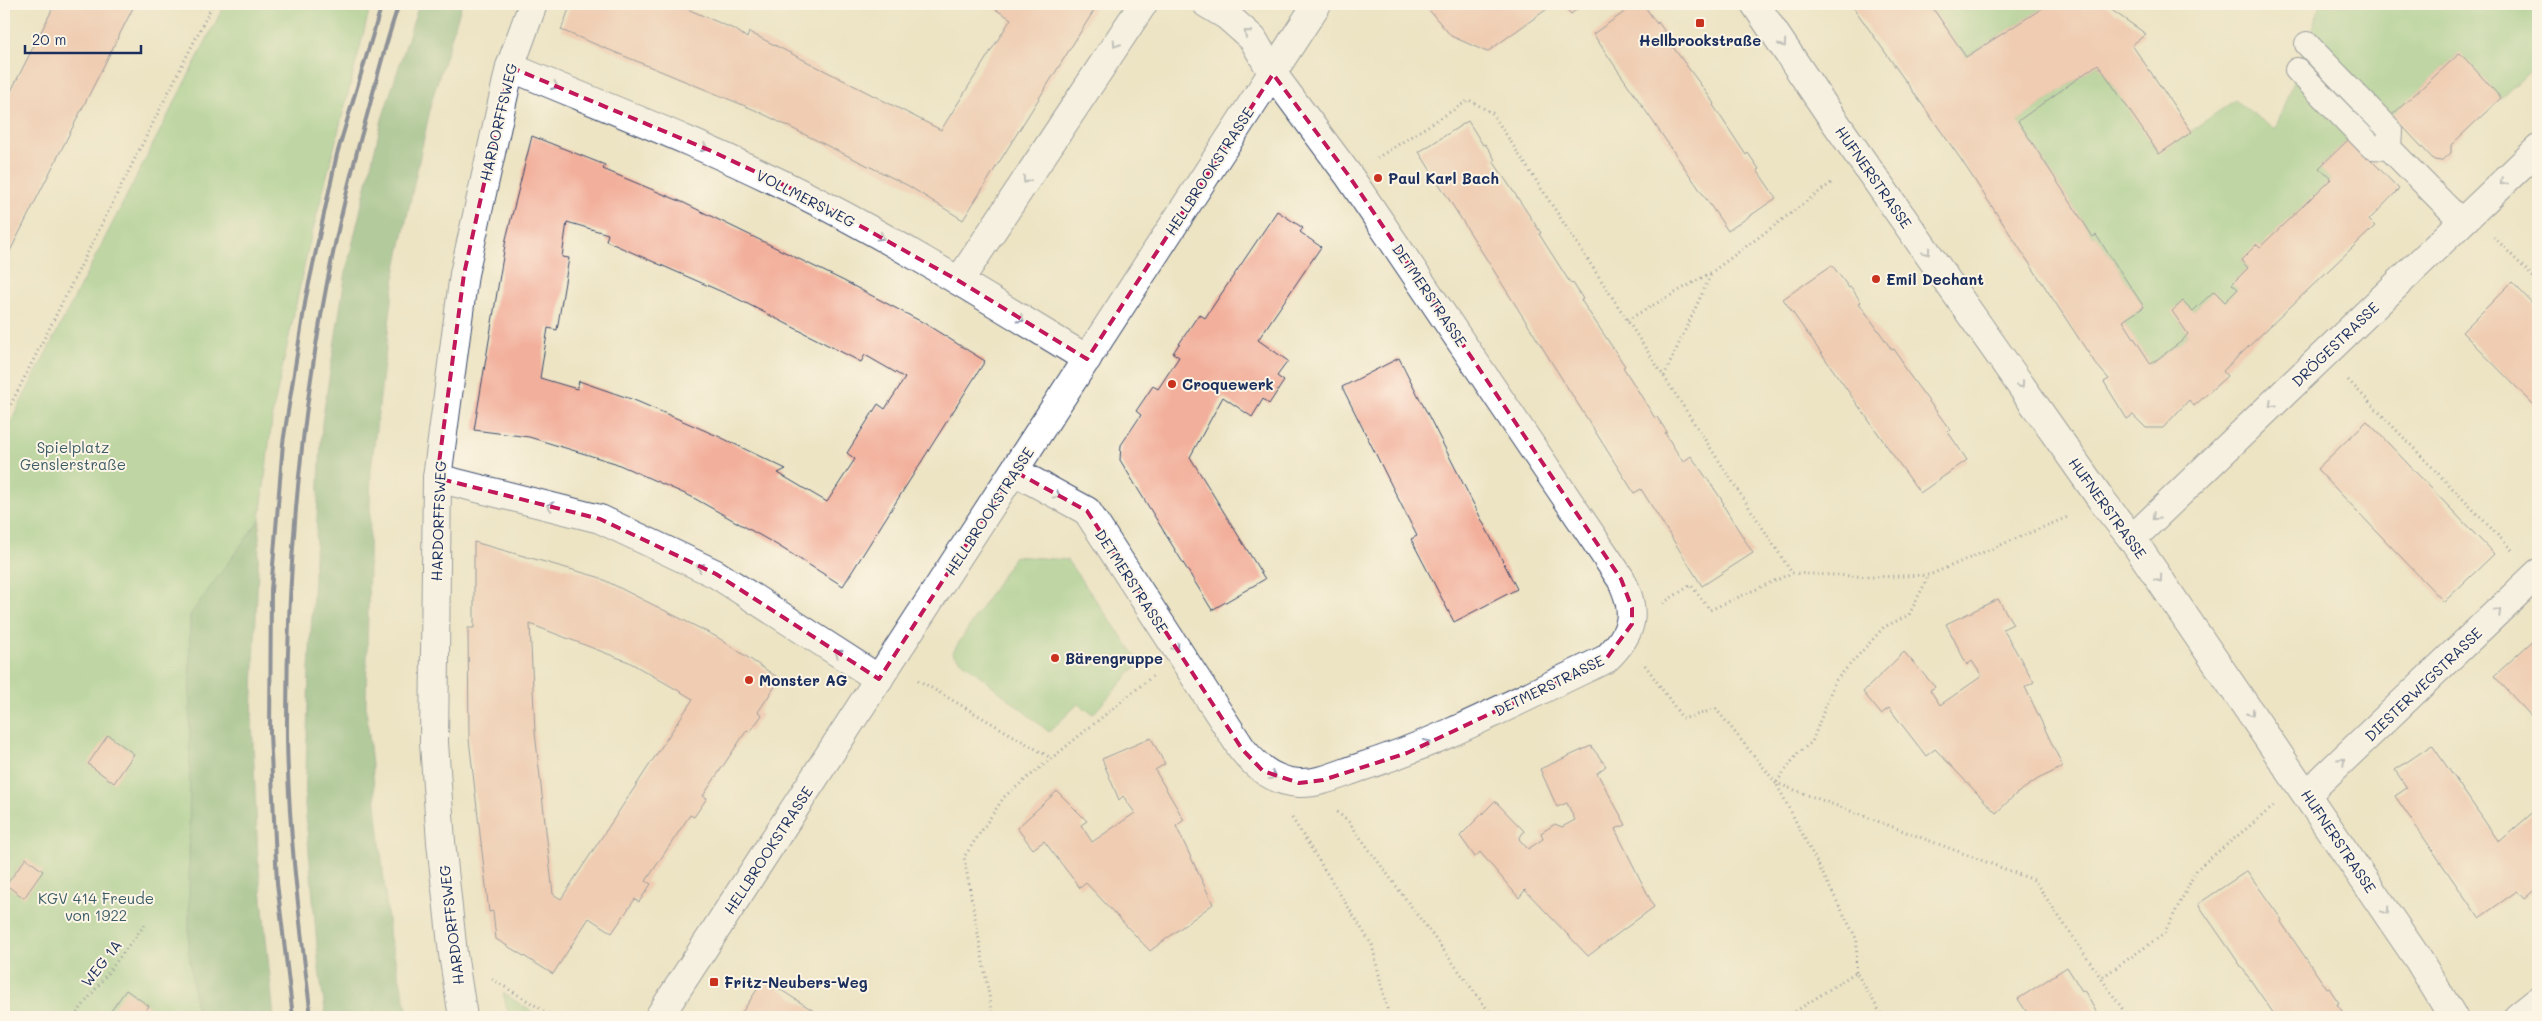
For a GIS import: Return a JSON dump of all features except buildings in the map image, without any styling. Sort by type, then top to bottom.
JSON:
[{"type":"street","name":"HARDORFFSWEG","points":[[463,1017],[453,954],[441,842],[434,743],[437,478],[464,274],[510,67],[533,4]]},
{"type":"street","points":[[959,281],[1142,4]]},
{"type":"street","name":"DETMERSTRASSE","points":[[1014,471],[1087,511],[1242,750],[1253,763],[1276,778],[1299,783],[1323,780],[1407,753],[1606,659],[1628,630],[1632,608],[1628,593],[1621,579],[1349,176],[1273,74],[1253,39],[1227,16],[1207,4]]},
{"type":"street","name":"HELLBROOKSTRASSE","points":[[659,1017],[1317,4]]},
{"type":"street","name":"HUFNERSTRASSE","points":[[1755,4],[2103,502],[2132,539],[2304,789],[2418,959],[2453,1017]]},
{"type":"street","name":"VOLLMERSWEG","points":[[510,67],[708,150],[803,194],[959,281],[1087,359]]},
{"type":"street","name":"DRÖGESTRASSE","points":[[2132,539],[2538,149]]},
{"type":"street","points":[[437,478],[600,519],[716,574],[884,671]]},
{"type":"street","name":"DIESTERWEGSTRASSE","points":[[2304,789],[2537,574]]},
{"type":"street","points":[[2518,1017],[2538,1000]]},
{"type":"lane","points":[[2307,44],[2390,130],[2389,148]]},
{"type":"lane","points":[[2297,70],[2372,147],[2389,148],[2466,218]]},
{"type":"path","points":[[4,418],[213,4]]},
{"type":"path","points":[[1349,176],[1469,100],[1492,113],[1792,573]]},
{"type":"path","points":[[1627,320],[1712,272],[1862,159]]},
{"type":"path","points":[[2466,218],[2538,282]]},
{"type":"path","points":[[1664,376],[1712,272]]},
{"type":"path","points":[[2323,354],[2537,574]]},
{"type":"path","points":[[1883,1017],[1856,972],[1857,940],[1776,783],[1716,709],[1683,720],[1628,630],[1691,585],[1710,610],[1792,573],[1871,577],[1929,575],[2103,502]]},
{"type":"path","points":[[1776,783],[1798,753],[1812,742],[1835,681],[1884,627],[1909,615],[1929,575]]},
{"type":"path","points":[[993,1017],[964,857],[1004,797],[1179,654]]},
{"type":"path","points":[[884,671],[1051,758]]},
{"type":"path","points":[[1263,771],[1372,945],[1389,1017]]},
{"type":"path","points":[[1299,783],[1348,820],[1493,1017]]},
{"type":"path","points":[[1776,783],[2034,880],[2128,1017]]},
{"type":"path","points":[[2101,978],[2164,934],[2197,869],[2304,789]]},
{"type":"path","name":"WEG 1A","points":[[74,1017],[146,923]]},
{"type":"path","points":[[453,954],[554,1017]]},
{"type":"path","points":[[1787,1017],[1856,972]]},
{"type":"highlighted area","points":[[510,67],[709,150],[803,194],[959,281],[1087,359],[1273,74],[1349,176],[1621,579],[1632,608],[1632,624],[1606,659],[1407,753],[1323,780],[1299,783],[1263,771],[1242,749],[1087,511],[1014,471],[879,679],[716,574],[600,519],[437,478],[464,274]]},
{"type":"green space","points":[[225,4],[371,4],[307,253],[273,411],[260,519],[190,616],[189,952],[197,1017],[4,1017],[4,435]]},
{"type":"green space","points":[[419,4],[462,4],[433,96],[396,268],[371,470],[366,707],[390,938],[409,1017],[326,1017],[319,970],[305,805],[309,669],[322,422],[346,271],[382,119]]},
{"type":"green space","points":[[1930,4],[2049,4],[1966,57]]},
{"type":"green space","points":[[2321,4],[2538,4],[2538,64],[2501,98],[2459,53],[2376,131],[2367,122],[2319,167],[2331,179],[2260,247],[2257,245],[2241,260],[2248,268],[2232,283],[2238,289],[2225,302],[2214,291],[2193,311],[2183,301],[2173,311],[2188,334],[2182,341],[2151,364],[2123,321],[2144,307],[2096,235],[2093,237],[2018,121],[2098,64],[2159,153],[2235,100],[2275,130]]},
{"type":"green space","points":[[260,519],[252,718],[258,858],[274,1017],[197,1017],[189,952],[190,615]]},
{"type":"green space","points":[[1015,556],[1067,560],[1140,662],[1093,714],[1078,704],[1049,732],[952,653]]},
{"type":"green space","points":[[503,993],[541,1017],[509,1017]]},
{"type":"railway","points":[[293,1017],[277,883],[270,733],[271,590],[283,443],[306,297],[337,154],[382,4]]},
{"type":"railway","points":[[311,1017],[295,876],[287,735],[291,576],[297,497],[317,340],[331,262],[348,185],[399,4]]},
{"type":"place","name":"Hellbrookstraße","points":[[1700,23]]},
{"type":"place","name":"Paul Karl Bach","points":[[1378,178]]},
{"type":"place","name":"Emil Dechant","points":[[1876,279]]},
{"type":"place","name":"Croquewerk","points":[[1172,384]]},
{"type":"place","name":"Bärengruppe","points":[[1055,658]]},
{"type":"place","name":"Monster AG","points":[[749,680]]},
{"type":"place","name":"Fritz-Neubers-Weg","points":[[714,982]]},
{"type":"park label","name":"Spielplatz Genslerstraße","points":[[73,456]]},
{"type":"park label","name":"KGV 414 Freude von 1922","points":[[96,906]]}]
